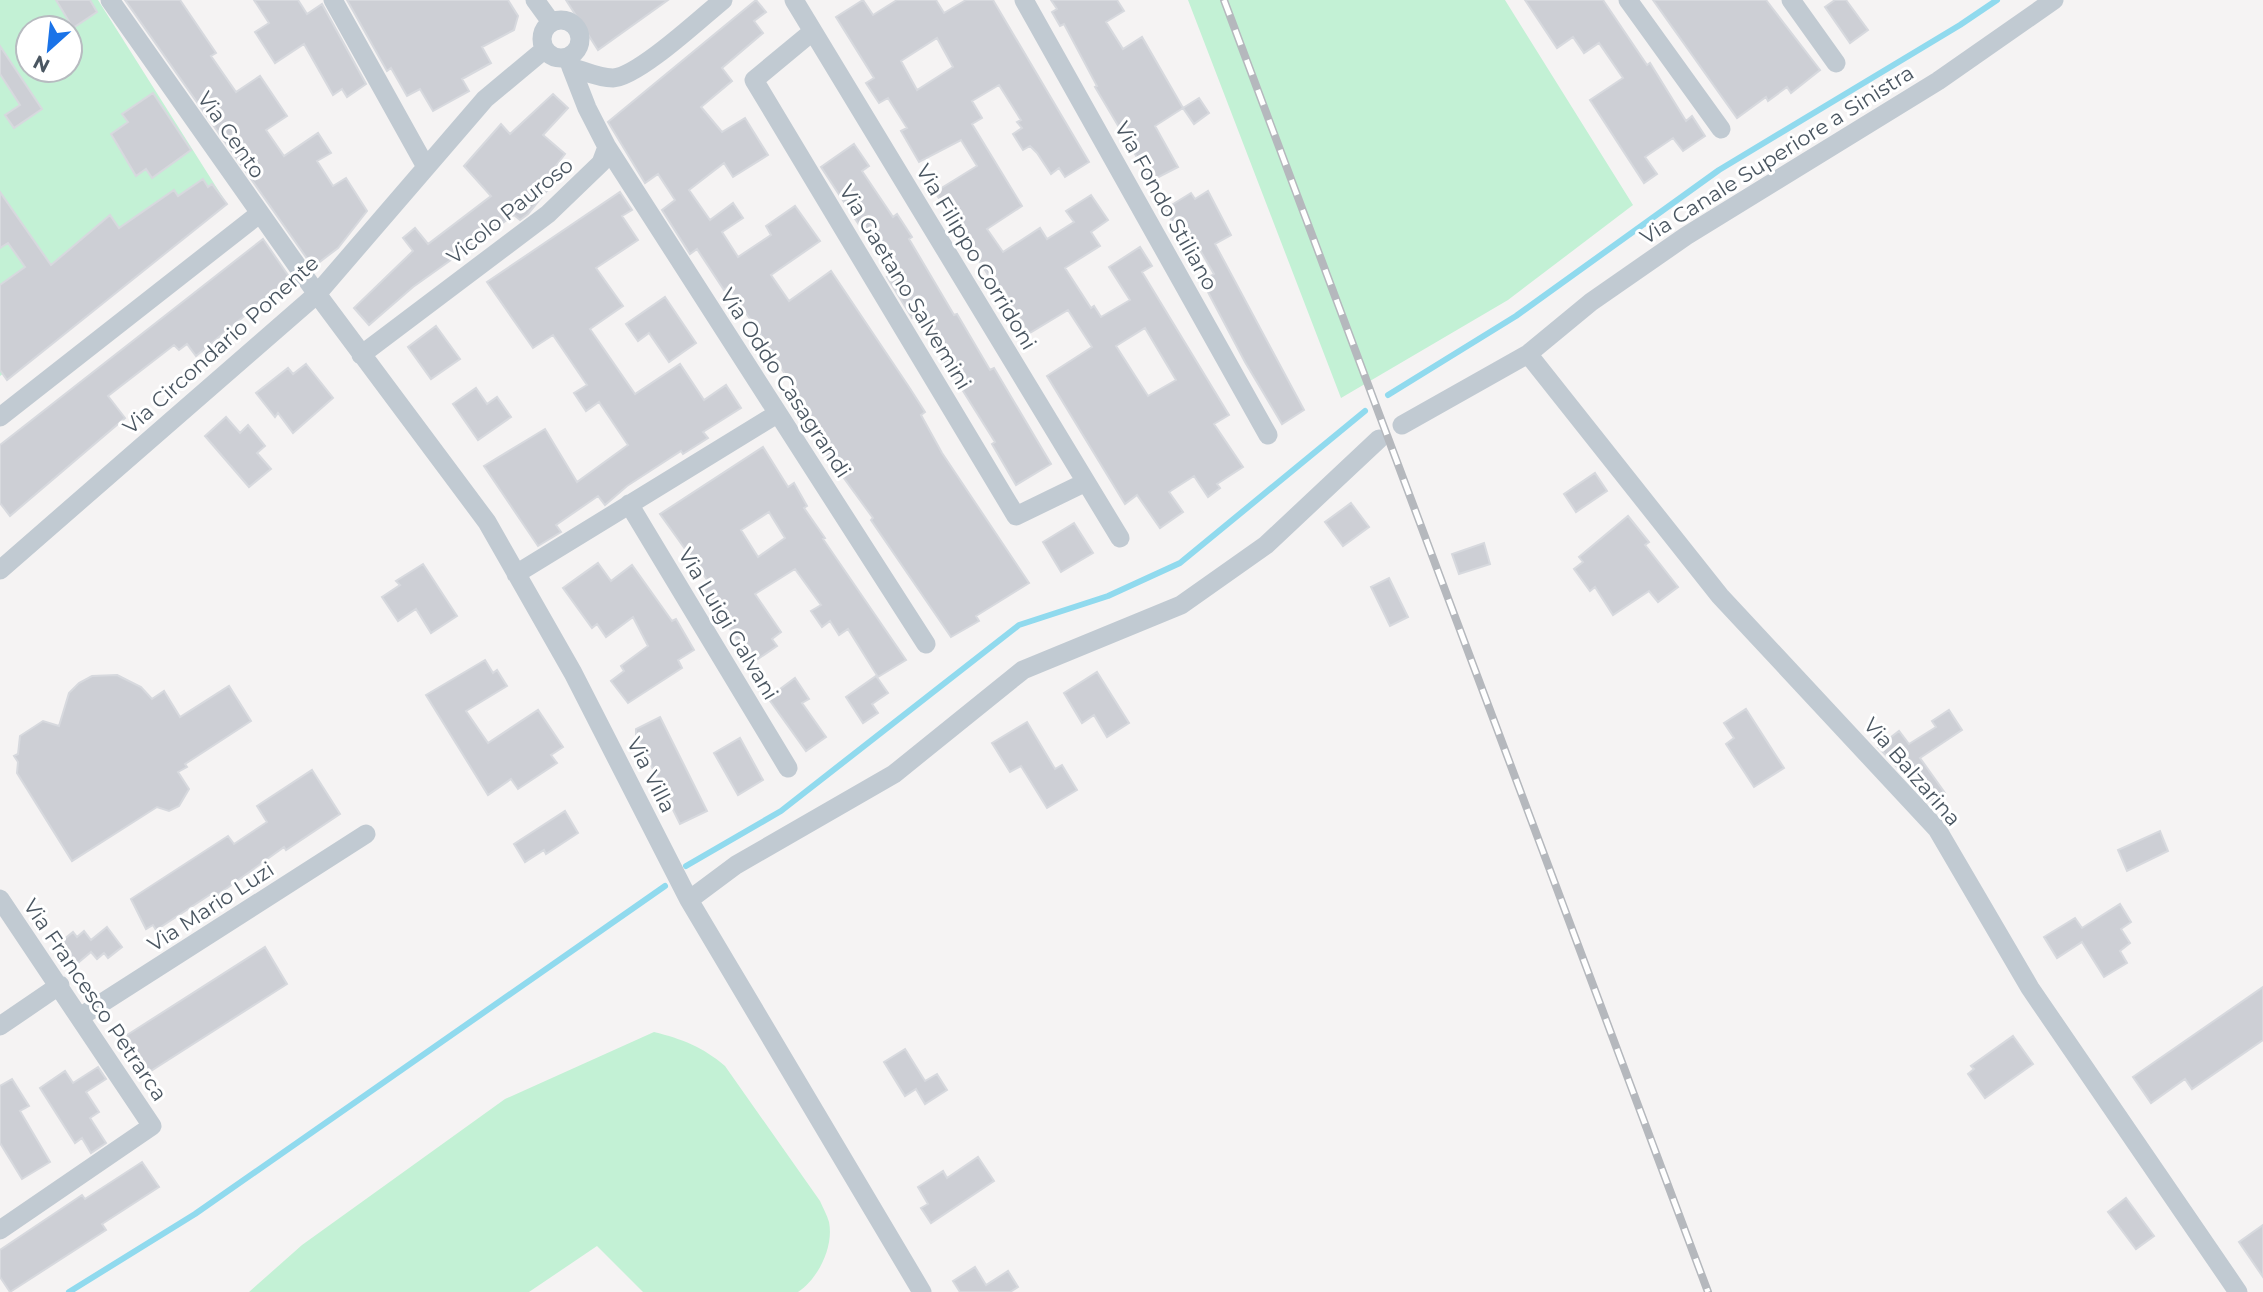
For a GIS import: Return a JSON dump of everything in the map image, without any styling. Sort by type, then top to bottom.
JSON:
[{"type":"street","name":"Via Cento","points":[[110,0],[317,294]]},
{"type":"street","points":[[333,0],[426,167]]},
{"type":"street","points":[[607,147],[587,108],[569,62],[579,43],[578,31],[569,22],[543,12],[542,34],[545,49],[552,55],[569,62],[602,76],[622,76],[640,66],[723,0]]},
{"type":"street","name":"Via Filippo Corridoni","points":[[794,0],[1121,538]]},
{"type":"street","name":"Via Fondo Stiliano","points":[[1024,0],[1268,435]]},
{"type":"street","points":[[1628,0],[1721,130]]},
{"type":"street","points":[[1791,0],[1836,62]]},
{"type":"street","name":"Via Canale Superiore a Sinistra","points":[[1402,425],[1528,354],[1591,302],[1686,236],[1938,81],[2054,0]]},
{"type":"street","name":"Via Gaetano Salvemini","points":[[812,32],[754,80],[1016,516],[1086,482]]},
{"type":"street","name":"Via Circondario Ponente","points":[[0,570],[317,294],[485,99],[545,49]]},
{"type":"street","name":"Vicolo Pauroso","points":[[361,355],[548,214],[601,163],[607,147]]},
{"type":"street","name":"Via Oddo Casagrandi","points":[[607,147],[926,644]]},
{"type":"street","points":[[0,417],[259,215]]},
{"type":"street","name":"Via Villa","points":[[317,294],[487,522],[573,673],[689,901],[922,1292]]},
{"type":"street","name":"Via Balzarina","points":[[1528,354],[1720,596],[1937,829],[2030,988],[2238,1292]]},
{"type":"street","points":[[516,574],[777,414]]},
{"type":"street","points":[[689,901],[736,865],[894,774],[1023,670],[1181,604],[1266,545],[1379,439]]},
{"type":"street","name":"Via Luigi Galvani","points":[[629,504],[788,768]]},
{"type":"street","name":"Via Mario Luzi","points":[[80,1017],[366,834]]},
{"type":"street","name":"Via Francesco Petrarca","points":[[0,899],[152,1126],[0,1230]]},
{"type":"street","points":[[0,1026],[60,985]]},
{"type":"green space","points":[[0,0],[98,0],[227,204],[0,376]]},
{"type":"green space","points":[[1188,0],[1505,0],[1633,205],[1508,300],[1341,398]]},
{"type":"green space","points":[[654,1032],[692,1044],[725,1066],[820,1201],[829,1222],[827,1252],[818,1271],[798,1292],[643,1292],[597,1246],[529,1292],[249,1292],[302,1245],[505,1099]]},
{"type":"building","points":[[56,0],[90,0],[97,12],[84,21],[84,14],[64,14]]},
{"type":"building","points":[[125,0],[180,0],[216,53],[211,56],[236,92],[260,76],[287,116],[266,130],[284,156],[318,133],[331,153],[317,161],[333,186],[346,178],[367,211],[338,248],[313,267]]},
{"type":"building","points":[[254,0],[298,0],[307,14],[322,4],[366,84],[347,97],[342,89],[333,95],[304,44],[275,63],[255,32],[269,23]]},
{"type":"building","points":[[347,0],[508,0],[518,16],[514,30],[482,47],[491,63],[462,79],[469,91],[433,111],[420,89],[407,96],[391,68],[387,71]]},
{"type":"building","points":[[566,0],[668,0],[598,50]]},
{"type":"building","points":[[756,0],[766,12],[754,21],[763,33],[722,68],[732,81],[701,107],[722,132],[745,118],[768,155],[733,177],[724,163],[689,190],[710,220],[733,203],[743,218],[722,232],[738,257],[771,235],[766,226],[795,206],[820,241],[771,275],[789,301],[831,271],[925,412],[921,415],[942,453],[1029,583],[976,616],[979,621],[951,637],[871,520],[873,518],[822,448],[797,407],[803,403],[773,355],[770,358],[757,338],[761,335],[728,287],[724,290],[697,249],[690,254],[662,210],[675,200],[658,174],[645,183],[608,122]]},
{"type":"building","points":[[863,0],[873,15],[897,0],[936,0],[944,13],[966,0],[993,0],[1089,162],[1065,177],[1059,168],[1051,174],[1037,153],[1030,146],[1023,150],[1013,134],[1022,128],[1017,122],[1021,120],[999,85],[972,101],[982,118],[972,124],[1022,206],[987,229],[1003,252],[1040,228],[1047,239],[1074,222],[1066,211],[1091,195],[1108,220],[1091,232],[1100,246],[1065,268],[1091,308],[1094,306],[1101,317],[1130,300],[1109,267],[1140,247],[1152,266],[1142,272],[1229,415],[1214,424],[1243,467],[1217,484],[1220,488],[1208,497],[1194,476],[1169,492],[1183,512],[1160,528],[1137,495],[1125,504],[1047,376],[1092,347],[1068,310],[1028,334],[1004,290],[999,292],[935,192],[977,166],[961,140],[919,162],[901,131],[907,128],[888,98],[879,103],[866,83],[874,78],[836,17]],"holes":[[[937,38],[953,67],[917,90],[901,61]],[[1145,328],[1176,380],[1148,396],[1116,346]]]},
{"type":"building","points":[[1051,0],[1117,0],[1124,11],[1106,22],[1123,49],[1142,37],[1183,108],[1155,126],[1178,167],[1151,181],[1095,87],[1097,86],[1064,24],[1060,26],[1052,12],[1057,9]]},
{"type":"building","points":[[1525,0],[1603,0],[1647,65],[1650,63],[1686,121],[1692,116],[1705,136],[1683,151],[1673,138],[1645,157],[1657,174],[1644,183],[1590,100],[1623,78],[1599,43],[1584,53],[1573,37],[1557,48]]},
{"type":"building","points":[[1653,0],[1766,0],[1820,70],[1791,93],[1787,87],[1768,101],[1766,97],[1737,118]]},
{"type":"building","points":[[1835,0],[1846,0],[1868,30],[1850,43],[1825,7]]},
{"type":"building","points":[[0,46],[14,67],[14,84],[25,84],[42,109],[14,128],[5,115],[20,105],[0,74]]},
{"type":"building","points":[[153,93],[191,150],[152,178],[146,169],[136,176],[111,134],[128,122],[122,114]]},
{"type":"building","points":[[553,94],[568,108],[543,135],[565,154],[544,181],[550,187],[528,214],[520,220],[514,215],[413,287],[369,325],[354,308],[413,251],[403,238],[415,228],[428,244],[491,196],[464,166],[501,124],[510,134]]},
{"type":"building","points":[[1199,98],[1209,113],[1194,124],[1183,108]]},
{"type":"building","points":[[854,144],[869,166],[862,171],[893,217],[897,214],[912,237],[909,239],[954,315],[957,314],[990,370],[994,368],[1051,464],[1016,485],[992,444],[995,442],[916,316],[912,318],[887,277],[892,275],[821,167]]},
{"type":"building","points":[[203,179],[208,187],[212,184],[227,204],[7,380],[0,370],[0,285],[25,267],[8,243],[0,248],[0,192],[51,265],[110,215],[119,228],[174,190],[178,196]]},
{"type":"building","points":[[1208,191],[1231,235],[1215,244],[1304,410],[1282,424],[1202,281],[1214,274],[1193,238],[1184,243],[1165,209],[1191,193],[1195,199]]},
{"type":"building","points":[[620,192],[632,210],[622,216],[638,240],[596,268],[623,306],[590,329],[635,394],[680,364],[704,400],[726,385],[741,408],[703,432],[708,438],[683,454],[681,451],[627,486],[605,505],[598,496],[556,525],[561,532],[538,546],[484,466],[545,429],[577,482],[628,445],[599,402],[586,411],[574,393],[587,385],[553,335],[533,348],[487,282]]},
{"type":"building","points":[[263,239],[290,278],[196,356],[187,344],[179,350],[174,345],[108,396],[125,418],[10,516],[0,503],[0,445]]},
{"type":"building","points":[[665,297],[696,343],[669,362],[649,333],[638,341],[626,324]]},
{"type":"building","points":[[436,326],[460,359],[431,379],[408,347]]},
{"type":"building","points":[[306,364],[333,398],[293,433],[278,413],[275,417],[256,393],[288,368],[293,374]]},
{"type":"building","points":[[476,388],[487,404],[497,397],[511,417],[478,440],[453,404]]},
{"type":"building","points":[[226,417],[240,433],[248,425],[265,446],[257,453],[271,469],[249,487],[205,436]]},
{"type":"building","points":[[763,447],[788,487],[794,483],[807,506],[804,508],[825,538],[823,539],[906,660],[878,677],[848,629],[839,635],[830,621],[822,627],[811,611],[821,605],[795,569],[755,594],[781,632],[772,639],[777,646],[752,663],[702,585],[708,581],[660,514]],"holes":[[[769,512],[785,538],[758,557],[741,530]]]},
{"type":"building","points":[[1595,473],[1607,491],[1576,512],[1564,494]]},
{"type":"building","points":[[1351,503],[1369,527],[1343,546],[1325,522]]},
{"type":"building","points":[[1628,516],[1649,542],[1645,545],[1678,587],[1658,602],[1649,591],[1613,615],[1595,587],[1590,591],[1574,569],[1583,562],[1579,557]]},
{"type":"building","points":[[1074,523],[1093,553],[1061,572],[1043,542]]},
{"type":"building","points":[[1484,543],[1490,564],[1459,574],[1452,554]]},
{"type":"building","points":[[598,563],[611,581],[632,565],[672,621],[676,619],[694,650],[678,660],[682,668],[628,703],[611,681],[624,671],[621,666],[648,646],[633,617],[606,637],[597,624],[592,628],[563,588]]},
{"type":"building","points":[[423,564],[457,616],[431,633],[416,609],[398,621],[382,597],[400,585],[396,581]]},
{"type":"building","points":[[1389,578],[1408,617],[1390,626],[1371,587]]},
{"type":"building","points":[[485,660],[493,673],[497,670],[507,686],[466,711],[488,743],[538,710],[563,747],[551,755],[557,763],[518,789],[511,779],[488,795],[426,695]]},
{"type":"building","points":[[1097,672],[1129,723],[1107,737],[1094,715],[1082,723],[1064,693]]},
{"type":"building","points":[[117,675],[141,687],[152,699],[164,691],[180,717],[229,686],[251,721],[185,764],[187,767],[178,772],[189,789],[179,806],[169,811],[157,807],[72,861],[17,773],[18,762],[14,756],[18,754],[20,736],[43,721],[59,726],[69,693],[79,683],[92,676]]},
{"type":"building","points":[[876,676],[888,693],[872,704],[878,713],[863,723],[846,697]]},
{"type":"building","points":[[795,678],[809,699],[802,703],[826,737],[806,751],[768,698]]},
{"type":"building","points":[[1746,709],[1784,768],[1754,787],[1726,744],[1734,738],[1724,723]]},
{"type":"building","points":[[1949,710],[1962,730],[1920,758],[1945,793],[1931,803],[1878,747],[1899,731],[1909,744],[1936,727],[1932,721]]},
{"type":"building","points":[[660,717],[707,811],[680,824],[636,735],[636,729]]},
{"type":"building","points":[[1027,722],[1055,769],[1062,765],[1077,790],[1047,808],[1021,766],[1010,772],[992,743]]},
{"type":"building","points":[[740,738],[763,780],[738,795],[714,753]]},
{"type":"building","points":[[312,770],[340,814],[286,850],[284,847],[216,896],[214,892],[156,930],[153,925],[146,929],[131,899],[228,836],[234,844],[267,822],[257,806]]},
{"type":"building","points":[[565,811],[578,833],[546,854],[544,850],[525,862],[514,844]]},
{"type":"building","points":[[2160,831],[2168,851],[2127,871],[2118,850]]},
{"type":"building","points":[[2120,904],[2131,922],[2121,929],[2130,943],[2120,951],[2127,963],[2104,977],[2082,942],[2057,958],[2044,937],[2075,918],[2082,928]]},
{"type":"building","points":[[107,927],[122,947],[108,958],[104,953],[97,959],[91,952],[73,967],[56,946],[73,932],[77,937],[84,931],[91,940]]},
{"type":"building","points":[[265,947],[287,984],[146,1074],[124,1037]]},
{"type":"building","points":[[2263,987],[2263,1040],[2192,1089],[2185,1079],[2151,1103],[2133,1077]]},
{"type":"building","points":[[2013,1036],[2033,1064],[1985,1098],[1968,1074],[1974,1069],[1971,1066]]},
{"type":"building","points":[[905,1049],[925,1081],[937,1074],[947,1090],[925,1104],[916,1089],[905,1096],[884,1062]]},
{"type":"building","points":[[98,1067],[106,1079],[86,1092],[99,1112],[90,1118],[106,1143],[91,1153],[82,1138],[75,1143],[40,1088],[65,1071],[73,1083]]},
{"type":"building","points":[[12,1079],[29,1106],[20,1111],[50,1162],[22,1179],[0,1143],[0,1086]]},
{"type":"building","points":[[978,1157],[994,1181],[931,1223],[921,1208],[928,1204],[918,1187],[943,1171],[947,1178]]},
{"type":"building","points":[[142,1162],[159,1187],[102,1224],[106,1230],[10,1292],[0,1277],[0,1250],[82,1195],[85,1199]]},
{"type":"building","points":[[2126,1198],[2154,1236],[2136,1249],[2108,1212]]},
{"type":"building","points":[[2263,1225],[2263,1277],[2239,1242]]},
{"type":"building","points":[[975,1267],[986,1285],[1008,1271],[1018,1287],[1010,1292],[960,1292],[953,1281]]},
{"type":"waterway","points":[[1388,395],[1516,316],[1719,170],[1997,0]]},
{"type":"waterway","points":[[686,866],[781,811],[1019,625],[1108,596],[1180,563],[1365,411]]},
{"type":"waterway","points":[[69,1292],[195,1214],[665,886]]},
{"type":"railway","points":[[1224,0],[1708,1292]]}]
